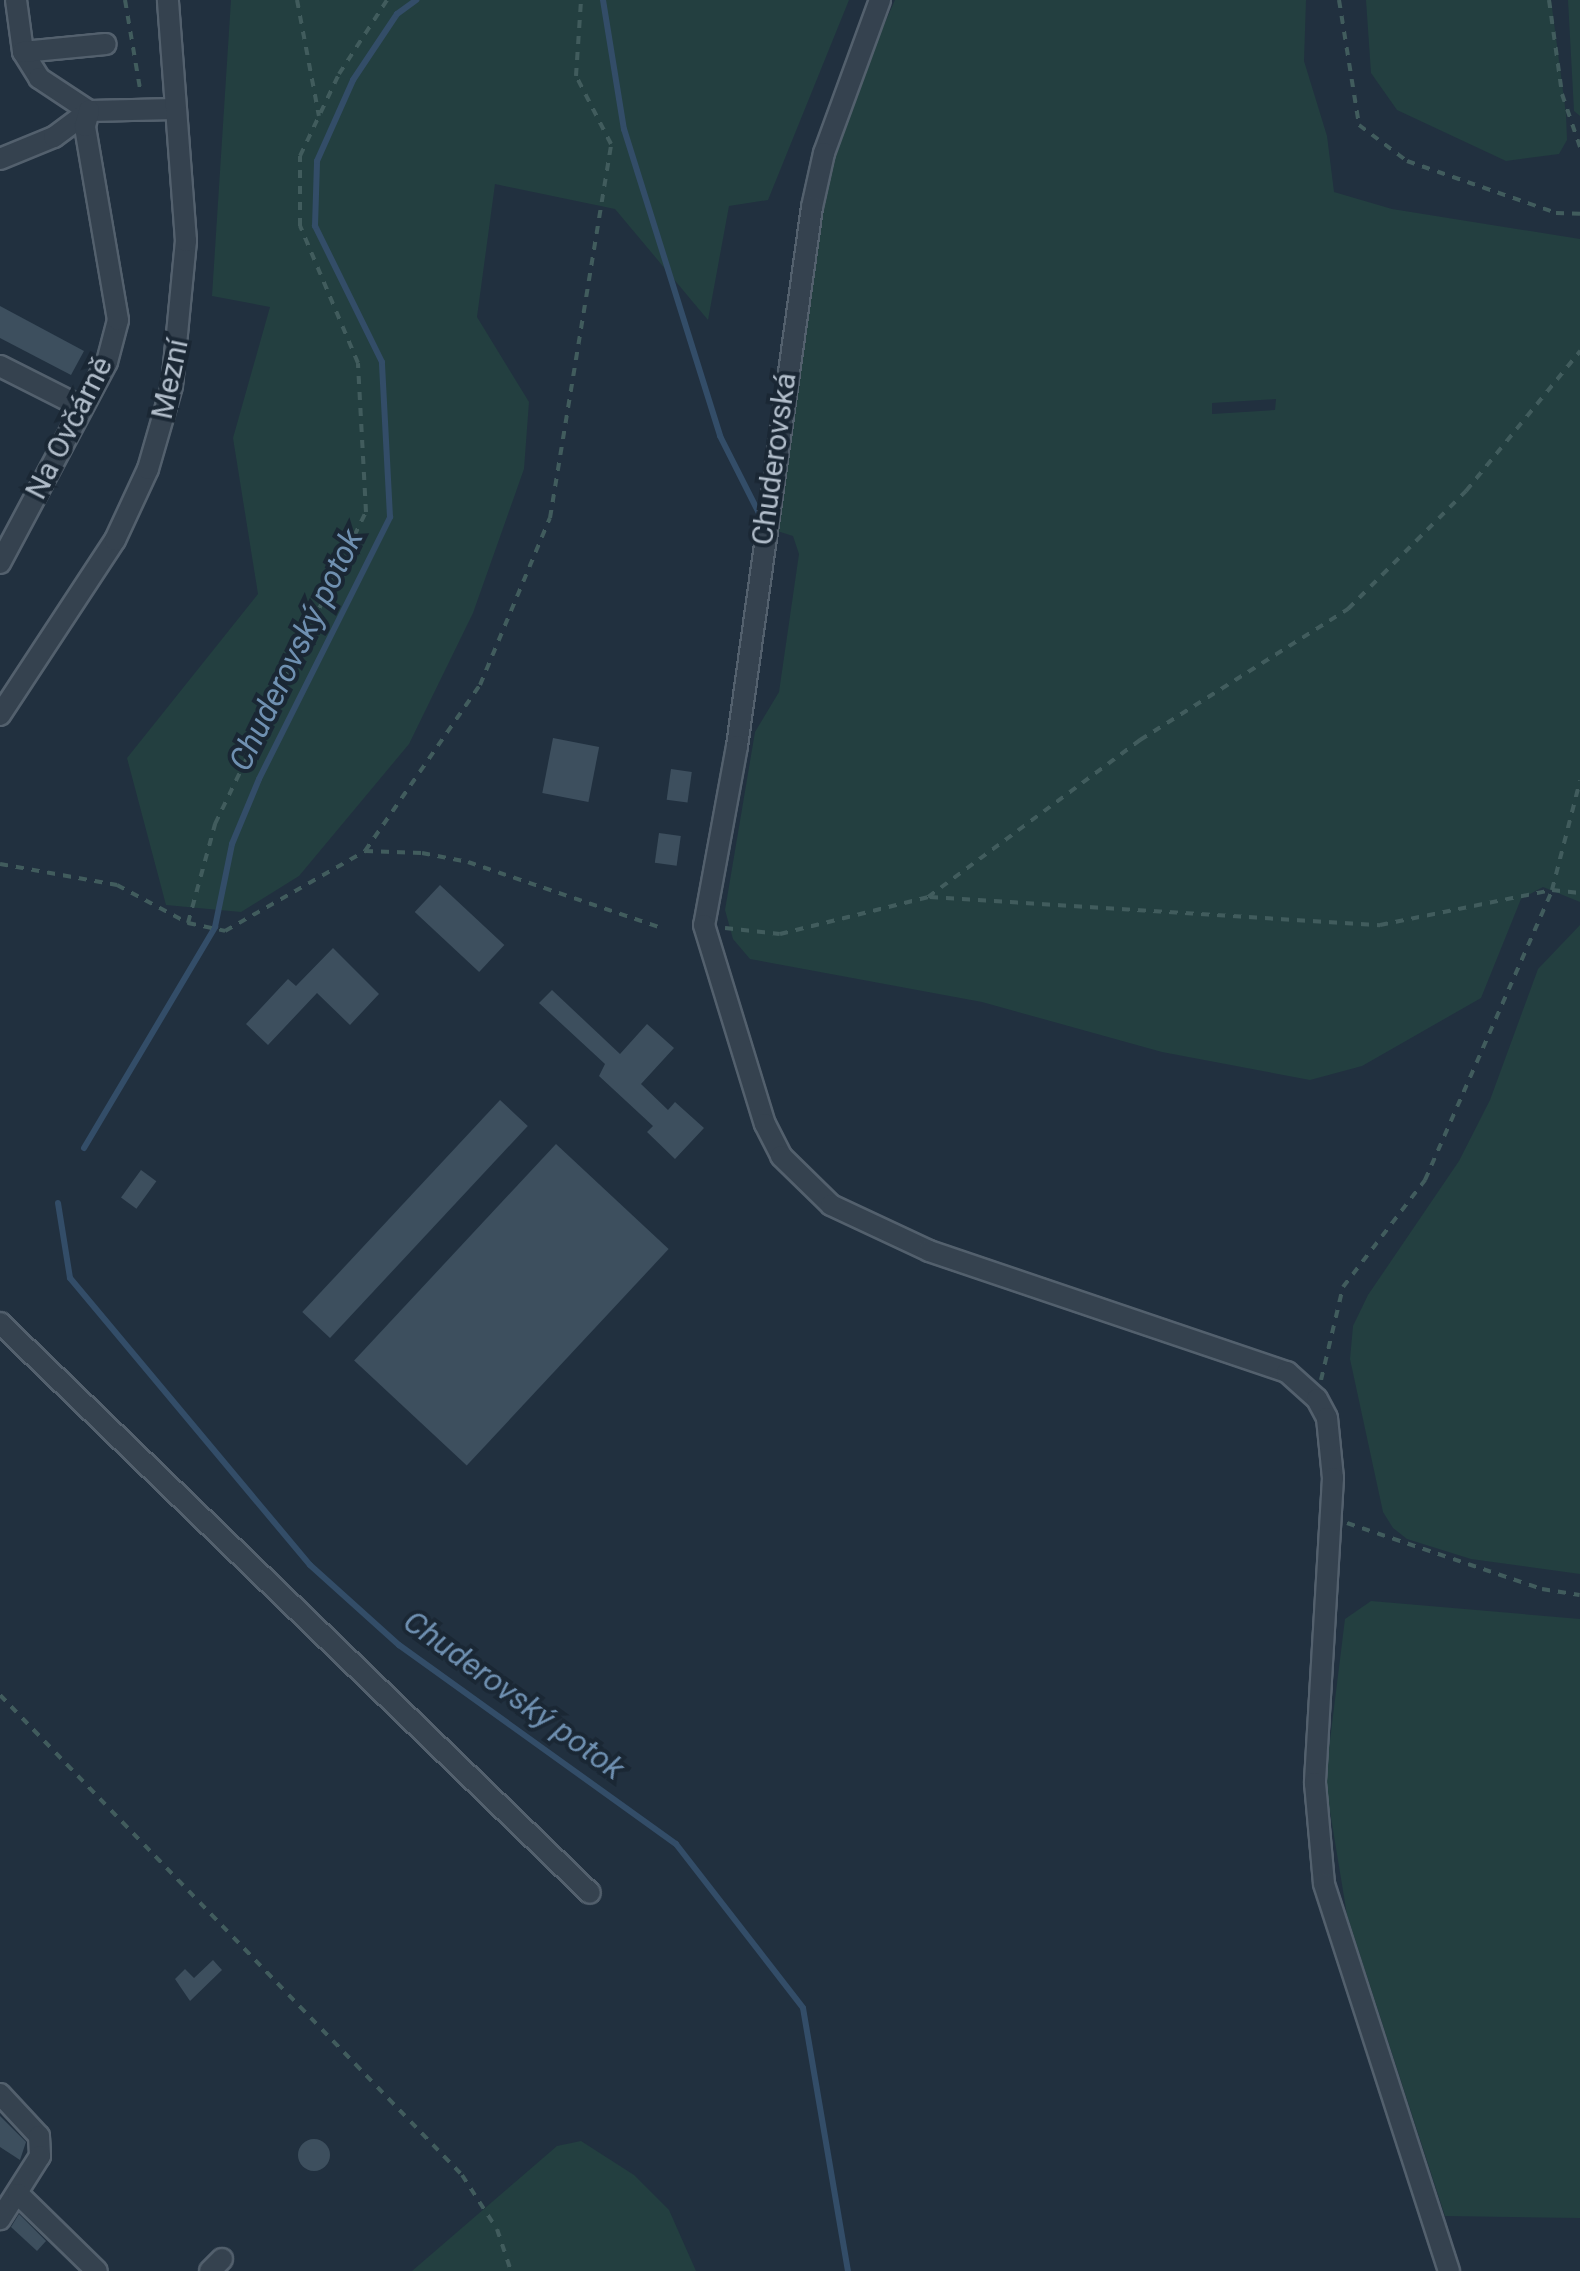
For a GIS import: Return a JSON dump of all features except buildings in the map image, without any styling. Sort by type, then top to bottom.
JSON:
[{"type":"street","points":[[16,0],[23,52],[50,88],[89,110],[175,109]]},
{"type":"street","name":"Mezní","points":[[0,715],[114,540],[148,469],[172,386],[186,241],[168,0]]},
{"type":"street","name":"Chuderovská","points":[[704,926],[737,746],[767,506],[824,152],[880,0]]},
{"type":"street","points":[[23,52],[106,44]]},
{"type":"street","points":[[0,159],[54,137],[89,110]]},
{"type":"street","name":"Na Ovčárně","points":[[2,555],[108,362],[118,320],[85,126],[89,110]]},
{"type":"street","points":[[0,366],[81,407]]},
{"type":"street","points":[[704,926],[765,1124],[781,1156],[831,1205],[928,1251],[1288,1372],[1317,1399],[1331,1443],[1333,1518],[1316,1732],[1324,1884],[1449,2271]]},
{"type":"street","points":[[0,1323],[590,1893]]},
{"type":"street","points":[[0,2094],[40,2136],[40,2156],[0,2220]]},
{"type":"street","points":[[18,2194],[96,2271]]},
{"type":"path","points":[[125,0],[144,110]]},
{"type":"path","points":[[297,0],[319,116]]},
{"type":"path","points":[[188,923],[214,824],[366,512],[358,363],[300,226],[300,156],[387,0]]},
{"type":"path","points":[[0,864],[118,885],[188,923],[226,931],[365,852],[480,685],[550,518],[610,144],[576,76],[580,0]]},
{"type":"path","points":[[1339,0],[1359,125],[1407,161],[1556,213],[1580,214]]},
{"type":"path","points":[[1550,0],[1562,94],[1580,147]]},
{"type":"path","points":[[928,897],[1140,740],[1348,609],[1466,490],[1580,351]]},
{"type":"path","points":[[1317,1399],[1343,1286],[1425,1180],[1552,890],[1580,781]]},
{"type":"path","points":[[365,852],[468,862],[662,928]]},
{"type":"path","points":[[704,926],[780,934],[928,897],[1380,926],[1552,890],[1580,893]]},
{"type":"path","points":[[1333,1518],[1524,1584],[1580,1595]]},
{"type":"path","points":[[0,1695],[462,2175],[497,2229],[510,2271]]},
{"type":"green space","points":[[231,0],[849,0],[768,200],[729,206],[708,320],[615,209],[495,184],[477,317],[529,402],[524,469],[473,613],[409,744],[299,876],[241,912],[166,905],[127,758],[258,594],[233,438],[270,307],[212,296]]},
{"type":"green space","points":[[895,0],[1306,0],[1304,61],[1327,136],[1334,192],[1392,209],[1580,239],[1580,902],[1543,887],[1521,899],[1481,998],[1362,1066],[1310,1080],[1162,1052],[982,1002],[750,959],[733,939],[725,910],[755,732],[779,692],[799,554],[793,536],[774,530],[805,338],[819,201],[850,102]],"holes":[[[1276,399],[1275,410],[1212,414],[1212,403]]]},
{"type":"green space","points":[[1366,0],[1551,0],[1566,114],[1567,140],[1559,154],[1506,161],[1397,110],[1371,73]]},
{"type":"green space","points":[[1568,0],[1580,0],[1580,116],[1574,111]]},
{"type":"green space","points":[[1580,925],[1580,1574],[1471,1559],[1407,1539],[1393,1528],[1383,1512],[1350,1359],[1353,1326],[1368,1295],[1459,1161],[1490,1100],[1538,969]]},
{"type":"green space","points":[[1371,1601],[1580,1619],[1580,2218],[1445,2216],[1347,1915],[1325,1781],[1345,1619]]},
{"type":"green space","points":[[581,2141],[634,2175],[669,2210],[696,2271],[412,2271],[557,2146]]},
{"type":"waterway","name":"Chuderovský potok","points":[[84,1148],[215,927],[232,844],[259,779],[390,517],[382,362],[315,226],[317,161],[353,80],[397,14],[416,0]]},
{"type":"waterway","points":[[603,0],[624,129],[720,436],[763,521]]},
{"type":"waterway","name":"Chuderovský potok","points":[[58,1203],[70,1278],[310,1565],[399,1645],[676,1844],[803,2008],[848,2271]]}]
